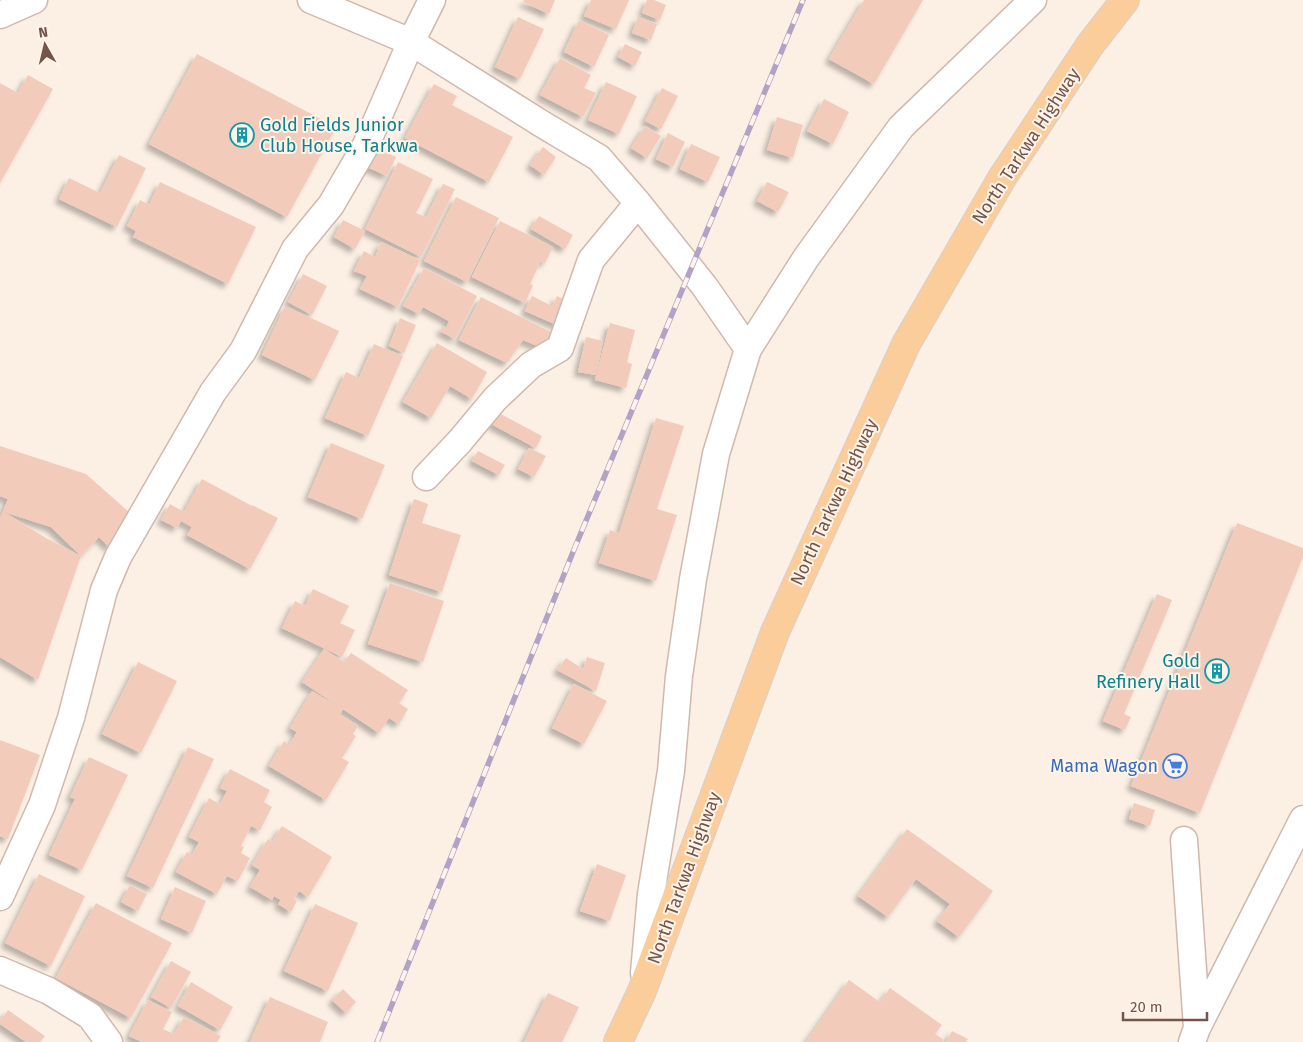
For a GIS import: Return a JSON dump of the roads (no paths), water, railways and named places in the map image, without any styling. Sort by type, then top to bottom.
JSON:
[{"type":"main road","name":"North Tarkwa Highway","points":[[618,1042],[642,991],[775,632],[906,344],[1002,178],[1090,45],[1125,0]]},
{"type":"street","points":[[0,15],[34,0]]},
{"type":"street","points":[[311,0],[411,42],[599,158],[638,203],[705,287],[748,349]]},
{"type":"street","points":[[0,897],[42,805],[71,718],[104,590],[118,557],[213,392],[243,351],[295,249],[331,205],[361,153],[432,0]]},
{"type":"street","points":[[642,991],[651,894],[671,771],[679,676],[693,579],[716,454],[748,349],[806,258],[901,127],[1029,2]]},
{"type":"street","points":[[426,477],[460,441],[495,398],[531,365],[560,348],[591,260],[638,203]]},
{"type":"street","points":[[1195,1035],[1303,819]]},
{"type":"street","points":[[1184,840],[1195,1035]]},
{"type":"street","points":[[0,970],[49,991],[90,1016],[109,1042]]},
{"type":"railway","points":[[377,1042],[573,552],[803,0]]},
{"type":"place","name":"Gold Fields Junior Club House, Tarkwa","points":[[242,135]]},
{"type":"place","name":"Gold Refinery Hall","points":[[1217,671]]},
{"type":"place","name":"Mama Wagon","points":[[1175,766]]}]
